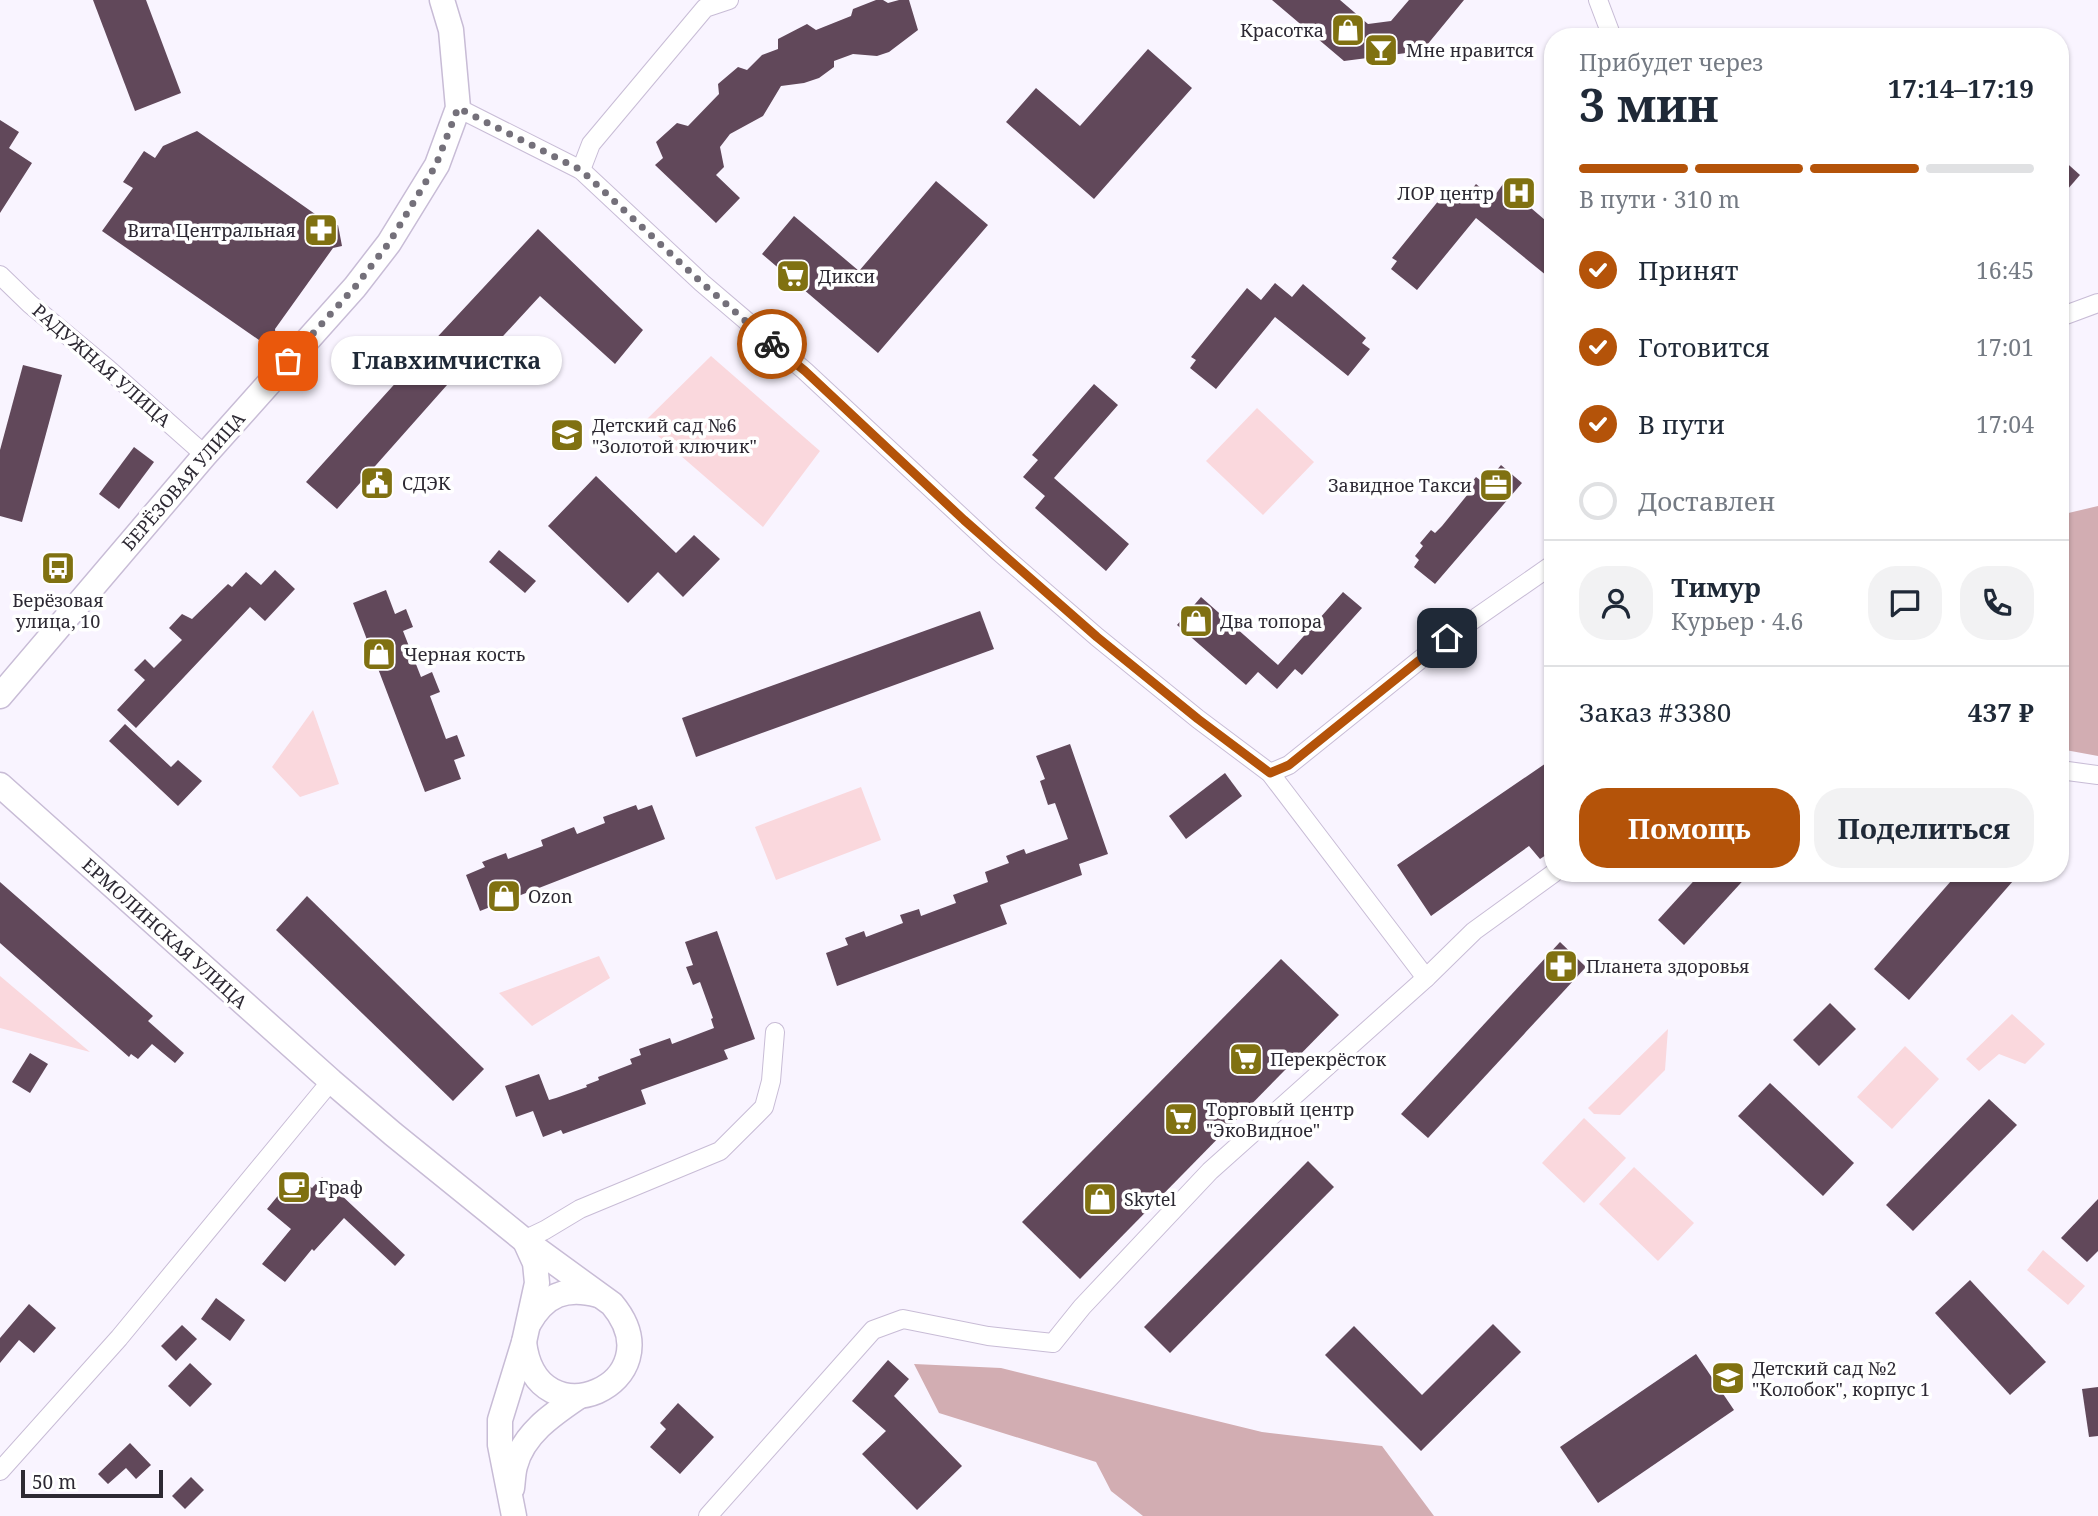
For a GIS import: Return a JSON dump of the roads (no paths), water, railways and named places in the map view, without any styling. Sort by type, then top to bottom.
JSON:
[{"type":"street","name":"БЕРЁЗОВАЯ УЛИЦА","points":[[0,696],[205,455],[355,287],[389,243],[436,165],[458,108],[451,30],[442,0]]},
{"type":"street","points":[[581,170],[591,144],[705,8],[729,0]]},
{"type":"street","points":[[1598,0],[1609,28]]},
{"type":"street","points":[[458,108],[581,170],[702,283],[805,371],[1017,568],[1188,711],[1270,773],[1426,978]]},
{"type":"street","name":"РАДУЖНАЯ УЛИЦА","points":[[0,275],[205,455]]},
{"type":"street","points":[[2069,314],[2098,303]]},
{"type":"street","points":[[1270,773],[1289,765],[1447,638],[1544,571]]},
{"type":"street","points":[[2069,771],[2098,775]]},
{"type":"street","name":"ЕРМОЛИНСКАЯ УЛИЦА","points":[[0,785],[331,1081],[425,1161],[598,1295]]},
{"type":"street","points":[[708,1516],[873,1331],[902,1319],[988,1336],[1053,1343],[1082,1307],[1210,1171],[1426,978],[1474,931],[1544,880]]},
{"type":"street","points":[[512,1508],[500,1445],[500,1420],[526,1333],[537,1283],[535,1263],[524,1240],[580,1209],[720,1151],[765,1107],[771,1081],[775,1032]]},
{"type":"street","points":[[0,1471],[119,1338],[331,1081]]},
{"type":"street","points":[[583,1291],[598,1295],[612,1304],[622,1316],[630,1346],[627,1362],[619,1376],[608,1387],[578,1397],[562,1395],[550,1389],[531,1371],[526,1359],[526,1333],[537,1310],[550,1298],[566,1292],[583,1291]]},
{"type":"street","points":[[512,1508],[515,1464],[528,1439],[551,1415],[578,1397]]},
{"type":"street","points":[[694,1516],[719,1501]]},
{"type":"place","name":"Красотка","points":[[1348,30]]},
{"type":"place","name":"Мне нравится","points":[[1381,50]]},
{"type":"place","name":"ЛОР центр","points":[[1519,193]]},
{"type":"place","name":"Вита Центральная","points":[[321,230]]},
{"type":"place","name":"Дикси","points":[[793,276]]},
{"type":"place","name":"Главхимчистка","points":[[288,361]]},
{"type":"place","name":"Детский сад №6 \"Золотой ключик\"","points":[[567,435]]},
{"type":"place","name":"СДЭК","points":[[377,483]]},
{"type":"place","name":"Завидное Такси","points":[[1496,485]]},
{"type":"place","name":"Берёзовая улица, 10","points":[[58,568]]},
{"type":"place","name":"Два топора","points":[[1196,621]]},
{"type":"place","name":"Черная кость","points":[[379,654]]},
{"type":"place","name":"Ozon","points":[[504,896]]},
{"type":"place","name":"Планета здоровья","points":[[1561,966]]},
{"type":"place","name":"Перекрёсток","points":[[1246,1059]]},
{"type":"place","name":"Торговый центр \"ЭкоВидное\"","points":[[1181,1119]]},
{"type":"place","name":"Граф","points":[[294,1187]]},
{"type":"place","name":"Skytel","points":[[1100,1199]]},
{"type":"place","name":"Детский сад №2 \"Колобок\", корпус 1","points":[[1728,1378]]}]
